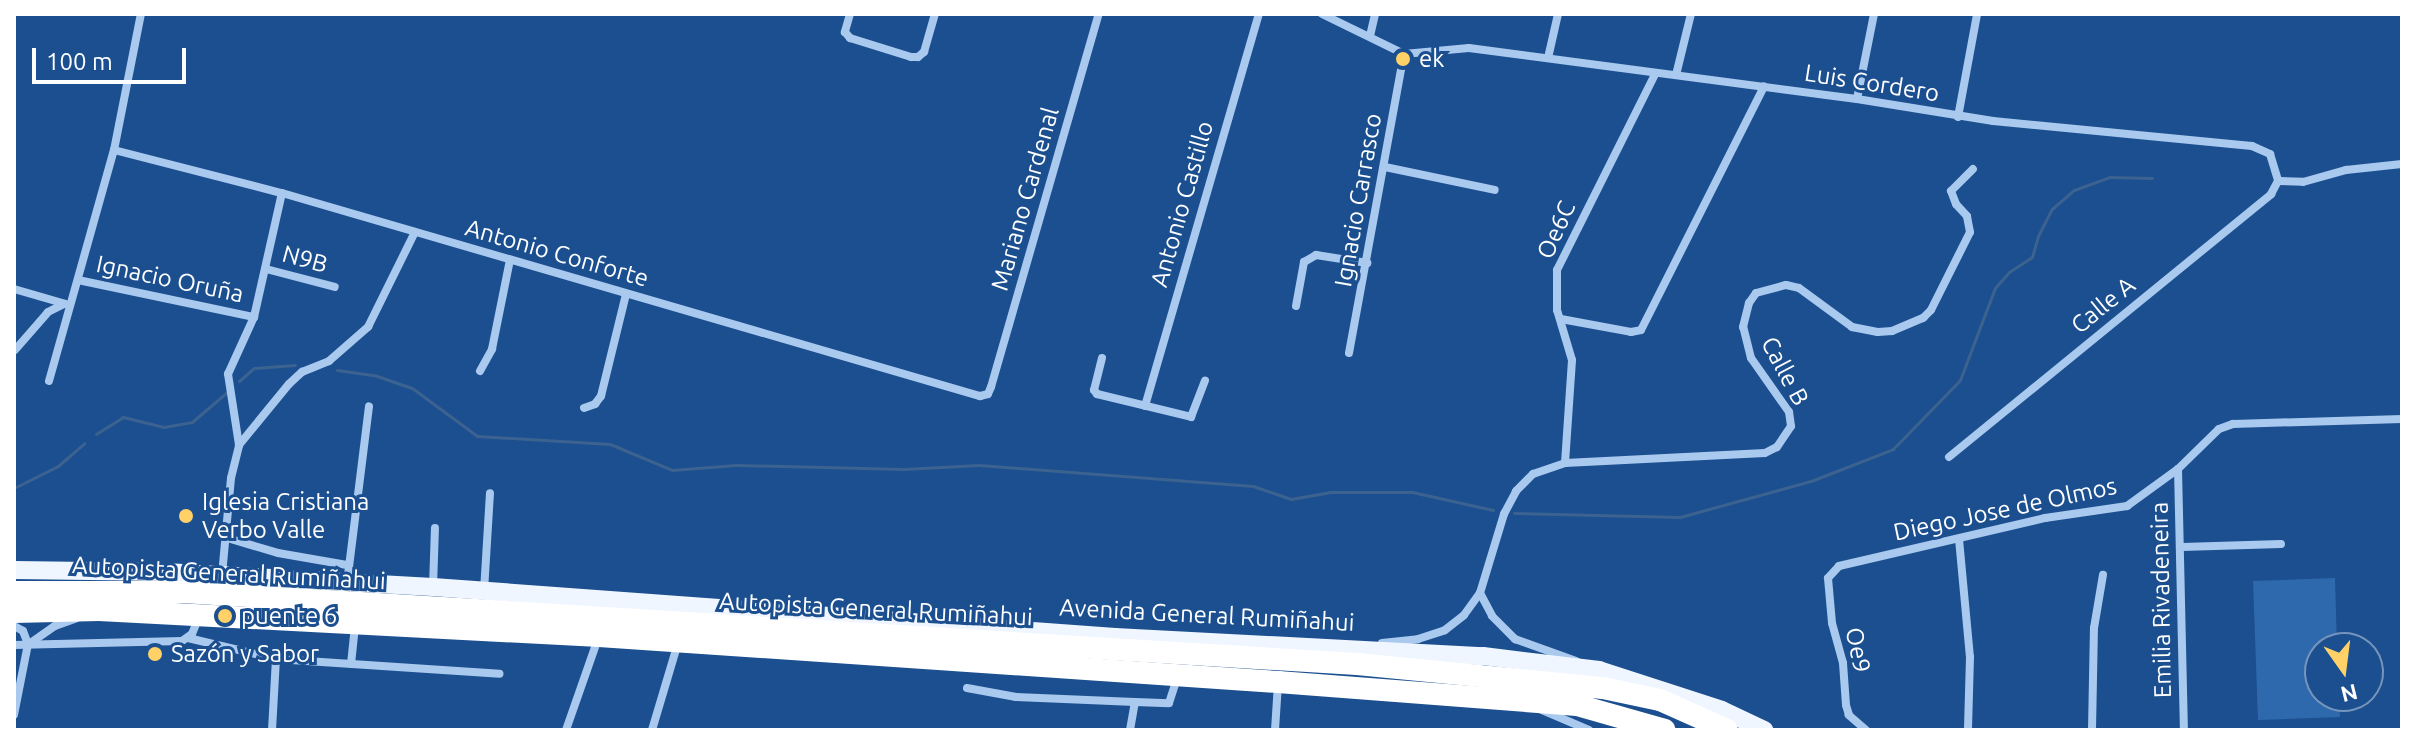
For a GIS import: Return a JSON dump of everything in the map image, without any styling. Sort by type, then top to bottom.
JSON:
[{"type":"highway","name":"Autopista General Rumiñahui","points":[[14,592],[182,592],[1357,664],[1603,688],[1660,700],[1727,730]]},
{"type":"highway","name":"Autopista General Rumiñahui","points":[[14,612],[99,610],[200,614],[679,640],[1530,700],[1577,705],[1665,730]]},
{"type":"main road","name":"Avenida General Rumiñahui","points":[[14,570],[222,575],[347,574],[433,587],[1115,637],[1370,647],[1599,670],[1722,710],[1764,730]]},
{"type":"street","points":[[49,381],[67,305],[78,280],[114,150],[141,14]]},
{"type":"street","points":[[850,14],[845,32],[850,38],[918,57],[924,52],[935,14]]},
{"type":"street","name":"Mariano Cardenal","points":[[988,394],[1099,14]]},
{"type":"street","name":"Antonio Castillo","points":[[1145,406],[1259,14]]},
{"type":"street","points":[[1322,14],[1404,54]]},
{"type":"street","points":[[1370,36],[1375,14]]},
{"type":"street","points":[[1548,58],[1558,14]]},
{"type":"street","points":[[1676,75],[1691,14]]},
{"type":"street","points":[[1857,99],[1874,14]]},
{"type":"street","points":[[1958,117],[1977,14]]},
{"type":"street","name":"Luis Cordero","points":[[1404,54],[1469,48],[1857,99],[1958,117],[2263,148],[2270,154],[2278,181]]},
{"type":"street","name":"Ignacio Carrasco","points":[[1349,353],[1404,54]]},
{"type":"street","name":"Oe6C","points":[[1565,463],[1572,360],[1555,293],[1557,270],[1655,74]]},
{"type":"street","points":[[1561,319],[1631,332],[1641,330],[1764,86]]},
{"type":"street","name":"Antonio Conforte","points":[[114,150],[282,193],[980,396],[988,394]]},
{"type":"street","points":[[2278,181],[2303,182],[2346,170],[2402,164]]},
{"type":"street","points":[[1385,167],[1495,190]]},
{"type":"street","name":"Calle B","points":[[1370,647],[1445,630],[1464,615],[1480,593],[1504,514],[1516,491],[1533,474],[1565,463],[1765,453],[1777,447],[1791,426],[1789,412],[1751,358],[1743,327],[1749,303],[1756,293],[1786,285],[1799,288],[1852,327],[1878,332],[1892,331],[1923,318],[1931,310],[1970,232],[1967,216],[1956,204],[1951,191],[1973,169]]},
{"type":"street","name":"Calle A","points":[[1949,457],[2271,194],[2278,181]]},
{"type":"street","points":[[222,575],[231,478],[239,445],[228,374],[254,317],[282,193]]},
{"type":"street","points":[[239,445],[302,372],[329,361],[368,327],[415,232]]},
{"type":"street","points":[[1296,306],[1304,262],[1316,255],[1367,263]]},
{"type":"street","points":[[480,371],[492,349],[510,260]]},
{"type":"street","name":"N9B","points":[[266,269],[335,287]]},
{"type":"street","name":"Ignacio Oruña","points":[[78,280],[254,317]]},
{"type":"street","points":[[14,289],[67,305]]},
{"type":"street","points":[[584,408],[595,404],[601,396],[626,294]]},
{"type":"street","points":[[15,350],[48,312],[67,305]]},
{"type":"street","points":[[1102,358],[1094,390],[1097,394],[1191,417],[1205,381]]},
{"type":"street","points":[[224,537],[347,574],[369,406]]},
{"type":"street","name":"Diego Jose de Olmos","points":[[1832,571],[1839,566],[2045,518],[2127,506],[2178,469],[2219,429],[2233,424],[2402,419]]},
{"type":"street","name":"Emilia Rivadeneira","points":[[2178,469],[2184,730]]},
{"type":"street","points":[[484,591],[490,493]]},
{"type":"street","points":[[433,587],[435,528]]},
{"type":"street","points":[[1959,539],[1970,657],[1968,730]]},
{"type":"street","points":[[2182,547],[2281,544]]},
{"type":"street","name":"Oe9","points":[[1832,571],[1828,578],[1832,623],[1843,663],[1846,705],[1849,715],[1866,730]]},
{"type":"street","points":[[2092,730],[2094,628],[2103,575]]},
{"type":"street","points":[[1480,593],[1492,616],[1515,639],[1599,670]]},
{"type":"street","points":[[28,644],[55,626],[99,610]]},
{"type":"street","points":[[14,645],[182,641],[188,638],[200,614]]},
{"type":"street","points":[[351,664],[356,623]]},
{"type":"street","points":[[14,626],[23,631],[28,644],[14,715]]},
{"type":"street","points":[[566,730],[599,636]]},
{"type":"street","points":[[188,638],[276,659],[499,674]]},
{"type":"street","points":[[652,730],[679,640]]},
{"type":"street","points":[[272,730],[276,659]]},
{"type":"street","points":[[967,688],[1016,697],[1169,703],[1178,675]]},
{"type":"street","points":[[1275,730],[1278,682]]},
{"type":"street","points":[[1530,700],[1546,713],[1589,730]]},
{"type":"street","points":[[1130,730],[1135,702]]},
{"type":"shaded area","points":[[2335,578],[2337,632],[2304,632],[2304,712],[2340,712],[2340,717],[2258,720],[2253,581]]},
{"type":"waterway","points":[[1514,513],[1680,517],[1811,481],[1893,449],[1960,380],[1995,288],[2009,272],[2032,257],[2038,236],[2052,209],[2074,190],[2109,177],[2152,178]]},
{"type":"waterway","points":[[239,381],[254,368],[295,365]]},
{"type":"waterway","points":[[337,370],[374,375],[412,388],[477,436],[610,444],[672,470],[736,465],[904,469],[979,465],[1253,486],[1291,499],[1329,492],[1412,492],[1493,510]]},
{"type":"waterway","points":[[96,434],[123,417],[164,427],[192,422],[227,392]]},
{"type":"waterway","points":[[14,488],[58,466],[84,443]]},
{"type":"place","name":"ek","points":[[1403,59]]},
{"type":"place","name":"Iglesia Cristiana Verbo Valle","points":[[186,516]]},
{"type":"place","name":"puente 6","points":[[225,616]]},
{"type":"place","name":"Sazón y Sabor","points":[[155,654]]}]
